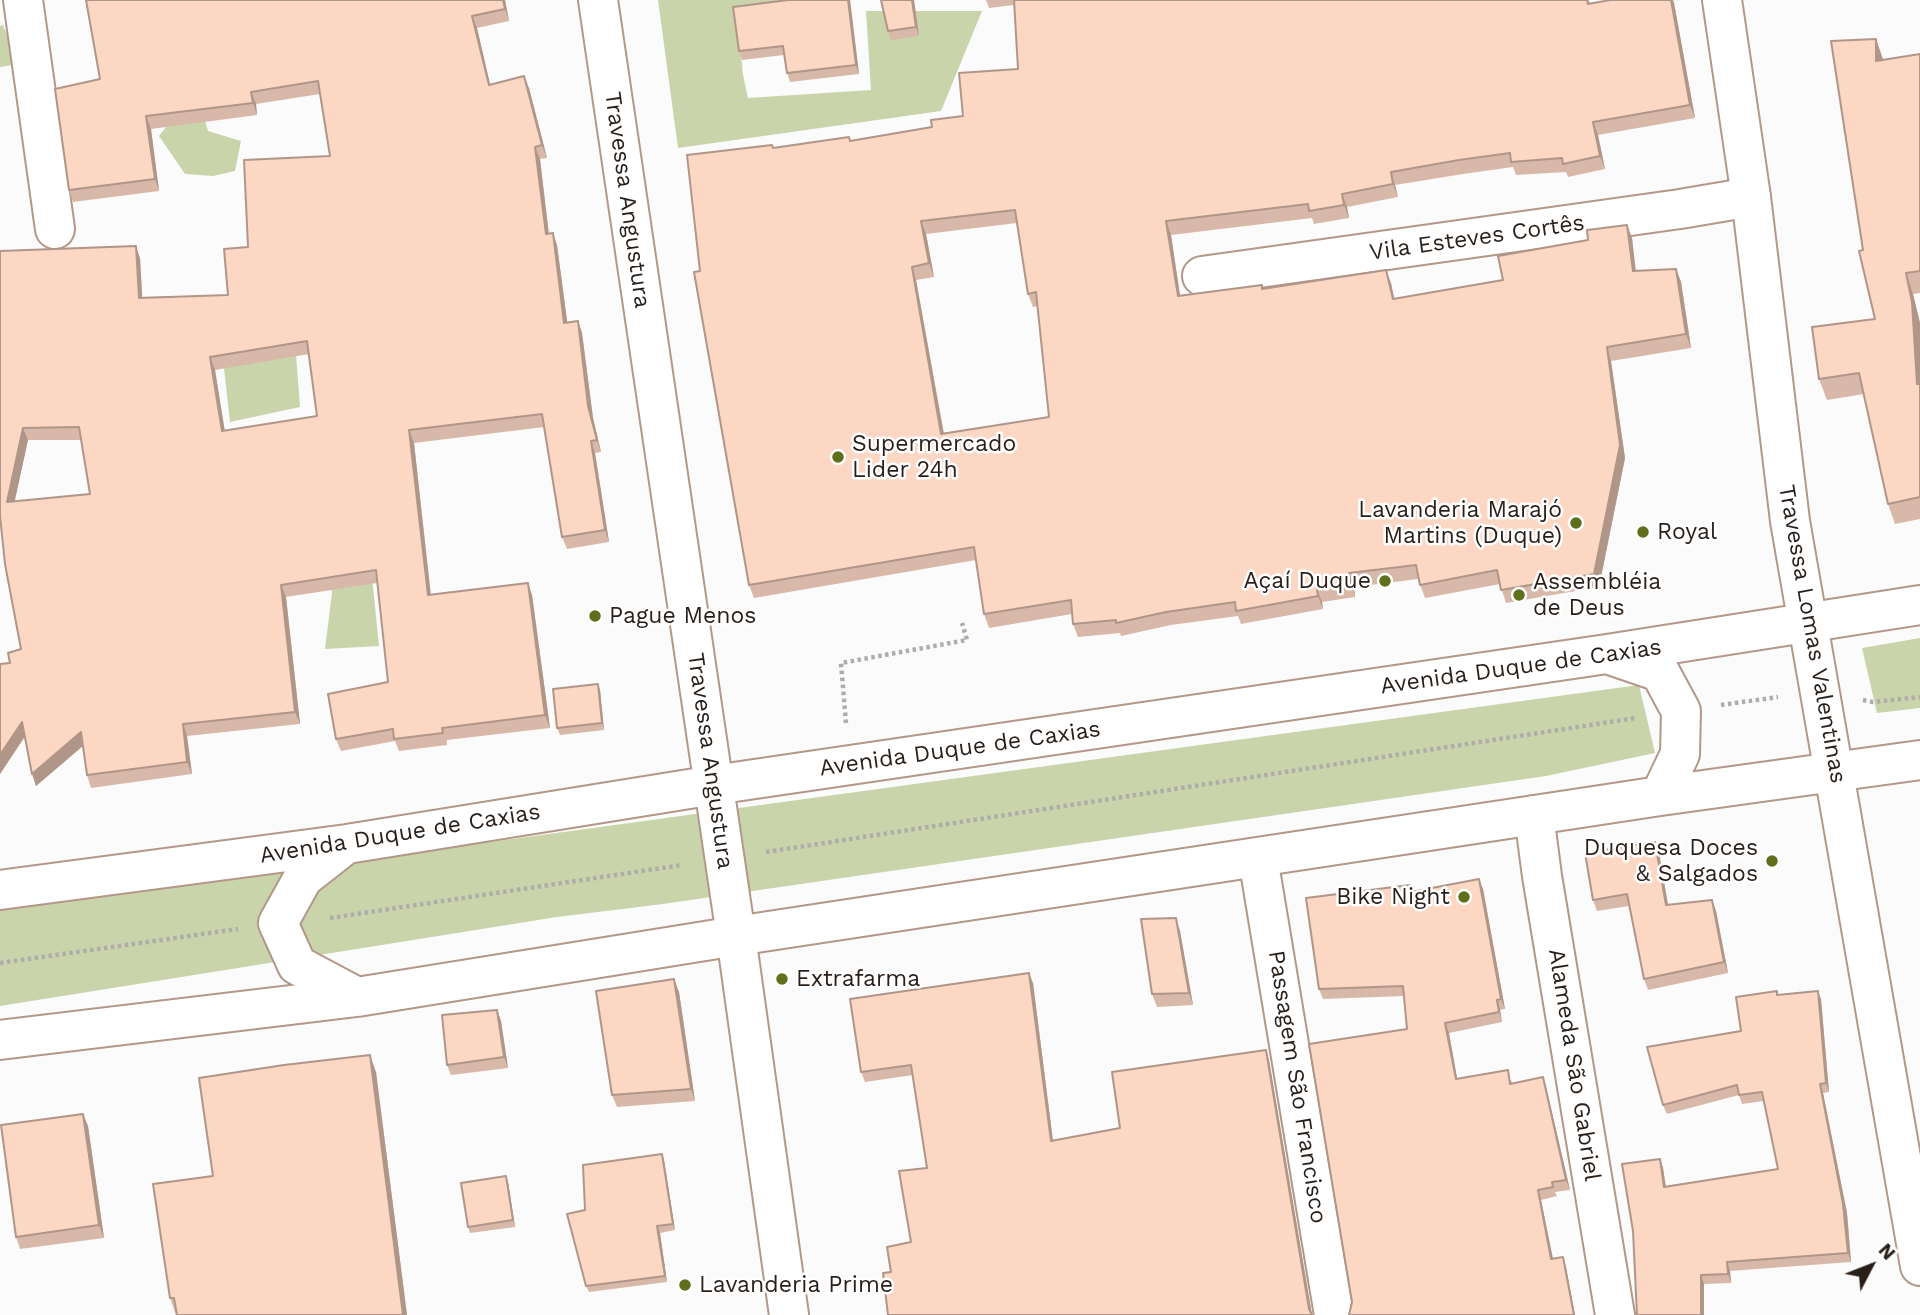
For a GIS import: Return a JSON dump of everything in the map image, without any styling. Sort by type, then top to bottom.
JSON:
[{"type":"street","points":[[23,0],[55,229]]},
{"type":"street","name":"Travessa Angustura","points":[[598,0],[789,1315]]},
{"type":"street","name":"Travessa Lomas Valentinas","points":[[1722,0],[1751,197],[1790,521],[1836,771],[1920,1266]]},
{"type":"street","name":"Vila Esteves Cortês","points":[[1202,276],[1751,197]]},
{"type":"street","name":"Avenida Duque de Caxias","points":[[0,890],[347,844],[713,785],[1920,606]]},
{"type":"street","points":[[1607,654],[1660,672],[1681,711],[1680,754],[1660,796]]},
{"type":"street","points":[[0,1040],[358,997],[736,936],[1660,796],[1920,760]]},
{"type":"street","name":"Alameda São Gabriel","points":[[1534,815],[1615,1315]]},
{"type":"street","points":[[347,844],[303,878],[278,923],[297,965],[358,997]]},
{"type":"street","name":"Passagem São Francisco","points":[[1258,858],[1335,1315]]},
{"type":"path","points":[[846,724],[841,663],[967,640],[962,623]]},
{"type":"path","points":[[0,962],[278,923],[342,917],[1820,691],[1873,702],[1920,697]]},
{"type":"green space","points":[[658,0],[819,0],[737,16],[748,98],[871,90],[866,11],[982,11],[941,111],[678,148]]},
{"type":"green space","points":[[3,25],[19,64],[0,67],[0,26]]},
{"type":"green space","points":[[202,110],[208,131],[241,141],[235,171],[213,176],[185,174],[159,136],[169,123]]},
{"type":"green space","points":[[296,354],[300,407],[230,422],[224,368]]},
{"type":"green space","points":[[328,536],[368,538],[379,646],[325,649],[332,593]]},
{"type":"green space","points":[[1920,638],[1920,708],[1877,713],[1862,648]]},
{"type":"green space","points":[[1639,685],[1655,753],[1546,776],[557,917],[0,1006],[0,909]]},
{"type":"building","points":[[86,0],[503,0],[505,9],[472,16],[489,85],[524,76],[542,145],[535,147],[546,234],[553,233],[564,323],[578,321],[588,406],[597,440],[591,441],[605,530],[562,537],[542,414],[409,430],[428,595],[528,583],[545,715],[442,728],[443,733],[394,739],[393,729],[336,739],[328,694],[388,682],[376,570],[281,585],[295,712],[183,724],[187,762],[87,775],[81,732],[32,774],[22,722],[0,755],[0,664],[10,663],[8,653],[21,649],[5,564],[0,516],[0,251],[136,246],[139,298],[228,295],[224,249],[248,247],[244,160],[330,156],[318,81],[251,92],[253,103],[146,116],[155,179],[69,190],[55,89],[100,79]],"holes":[[[307,341],[317,416],[222,431],[210,357]],[[79,427],[90,494],[7,502],[23,428]]]},
{"type":"building","points":[[788,0],[848,0],[856,65],[787,73],[783,46],[739,51],[733,7]]},
{"type":"building","points":[[881,0],[912,0],[916,27],[888,31]]},
{"type":"building","points":[[1014,0],[1587,0],[1588,4],[1610,0],[1671,0],[1690,105],[1593,122],[1600,156],[1563,164],[1562,158],[1511,162],[1510,153],[1459,160],[1391,172],[1393,184],[1342,194],[1344,205],[1309,211],[1308,204],[1166,221],[1178,296],[1262,285],[1262,289],[1386,270],[1393,299],[1503,280],[1498,256],[1588,240],[1587,230],[1627,225],[1633,271],[1676,269],[1686,334],[1607,347],[1620,445],[1594,574],[1501,590],[1497,570],[1420,585],[1416,565],[1349,573],[1351,583],[1317,589],[1318,596],[1236,611],[1235,602],[1166,612],[1116,623],[1116,620],[1073,624],[1071,600],[984,614],[974,547],[749,585],[694,272],[700,271],[687,155],[772,145],[773,148],[849,137],[850,141],[932,127],[931,120],[963,116],[959,73],[1018,69]],"holes":[[[1015,210],[1028,294],[1036,292],[1049,417],[941,434],[912,267],[929,263],[921,221]]]},
{"type":"building","points":[[1876,39],[1876,61],[1920,54],[1920,271],[1906,273],[1912,302],[1917,384],[1920,384],[1920,497],[1888,504],[1859,373],[1819,379],[1812,327],[1875,319],[1859,251],[1863,250],[1831,41]]},
{"type":"building","points":[[598,684],[602,723],[557,728],[553,689]]},
{"type":"building","points":[[1655,842],[1666,905],[1712,900],[1724,962],[1644,979],[1627,894],[1593,900],[1585,853]]},
{"type":"building","points":[[1479,879],[1501,999],[1497,1000],[1499,1012],[1445,1023],[1456,1079],[1508,1070],[1510,1084],[1543,1077],[1566,1180],[1552,1182],[1553,1187],[1538,1190],[1551,1259],[1563,1257],[1574,1315],[1349,1315],[1352,1302],[1309,1044],[1407,1029],[1403,986],[1319,989],[1306,898],[1410,885],[1411,892]]},
{"type":"building","points":[[1176,918],[1189,993],[1152,994],[1141,919]]},
{"type":"building","points":[[1029,973],[1051,1141],[1120,1128],[1112,1072],[1266,1050],[1312,1315],[888,1315],[883,1273],[891,1272],[887,1247],[911,1242],[899,1171],[927,1168],[911,1065],[861,1072],[850,999]]},
{"type":"building","points":[[674,979],[691,1089],[612,1095],[596,991]]},
{"type":"building","points":[[1777,991],[1777,995],[1818,991],[1826,1083],[1820,1084],[1843,1204],[1848,1253],[1727,1262],[1728,1274],[1701,1275],[1701,1315],[1637,1315],[1633,1231],[1622,1164],[1660,1159],[1664,1187],[1778,1169],[1762,1092],[1739,1095],[1737,1085],[1663,1105],[1647,1047],[1741,1031],[1736,997]]},
{"type":"building","points":[[497,1010],[504,1057],[447,1065],[442,1015]]},
{"type":"building","points":[[370,1055],[403,1315],[177,1315],[174,1298],[170,1298],[153,1184],[213,1176],[199,1078]]},
{"type":"building","points":[[83,1114],[99,1225],[16,1237],[1,1125]]},
{"type":"building","points":[[662,1154],[673,1224],[657,1226],[665,1276],[586,1286],[567,1214],[585,1210],[583,1165]]},
{"type":"building","points":[[506,1176],[513,1220],[468,1227],[461,1183]]},
{"type":"place","name":"Supermercado Lider 24h","points":[[838,457]]},
{"type":"place","name":"Lavanderia Marajó Martins (Duque)","points":[[1576,523]]},
{"type":"place","name":"Royal","points":[[1643,532]]},
{"type":"place","name":"Açaí Duque","points":[[1385,581]]},
{"type":"place","name":"Assembléia de Deus","points":[[1519,595]]},
{"type":"place","name":"Pague Menos","points":[[595,616]]},
{"type":"place","name":"Duquesa Doces & Salgados","points":[[1772,861]]},
{"type":"place","name":"Bike Night","points":[[1464,897]]},
{"type":"place","name":"Extrafarma","points":[[782,979]]},
{"type":"place","name":"Lavanderia Prime","points":[[685,1285]]}]
